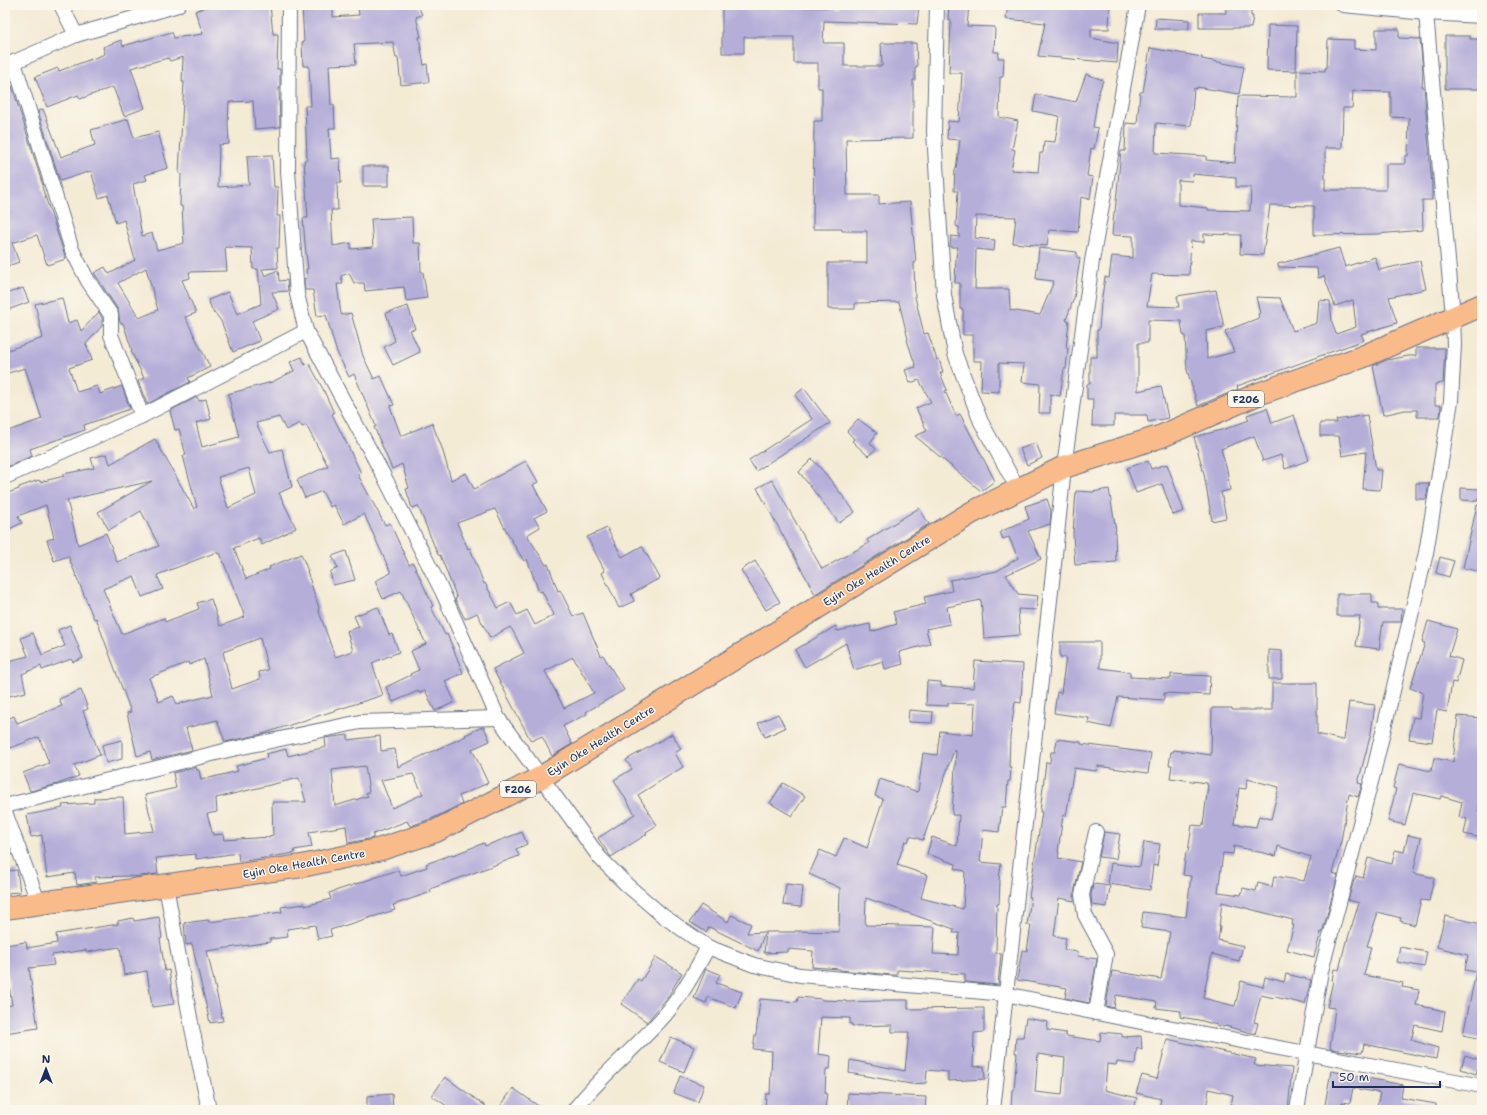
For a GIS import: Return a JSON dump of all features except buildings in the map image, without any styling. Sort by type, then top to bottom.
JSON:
[{"type":"main road","name":"F206","points":[[1014,492],[1064,467],[1162,436],[1258,394],[1362,356],[1482,305]]},
{"type":"main road","name":"Eyin Oke Health Centre","points":[[5,908],[302,866],[381,849],[436,831],[540,778],[971,513],[1014,492]]},
{"type":"street","points":[[61,5],[76,35]]},
{"type":"street","points":[[142,416],[111,335],[111,316],[88,281],[72,250],[10,64],[76,35],[178,5]]},
{"type":"street","points":[[289,5],[288,171],[297,294],[306,331],[387,482],[439,586],[498,718],[540,778],[600,858],[627,885],[663,916],[708,947],[754,965],[800,974],[1005,994],[1141,1022],[1482,1086]]},
{"type":"street","points":[[937,5],[934,132],[944,295],[955,354],[981,422],[1014,492]]},
{"type":"street","points":[[993,1110],[1064,467],[1092,261],[1138,5]]},
{"type":"street","points":[[1343,5],[1426,13],[1482,16]]},
{"type":"street","points":[[1297,1110],[1320,971],[1372,778],[1426,553],[1451,401],[1454,316],[1426,13]]},
{"type":"street","points":[[5,477],[142,416],[306,331]]},
{"type":"street","points":[[5,806],[228,750],[360,722],[498,718]]},
{"type":"street","points":[[5,812],[39,904]]},
{"type":"street","points":[[1096,832],[1082,895],[1085,915],[1106,954],[1096,1012]]},
{"type":"street","points":[[166,886],[191,1023],[209,1110]]},
{"type":"street","points":[[574,1110],[588,1091],[666,1014],[695,972],[708,947]]}]
